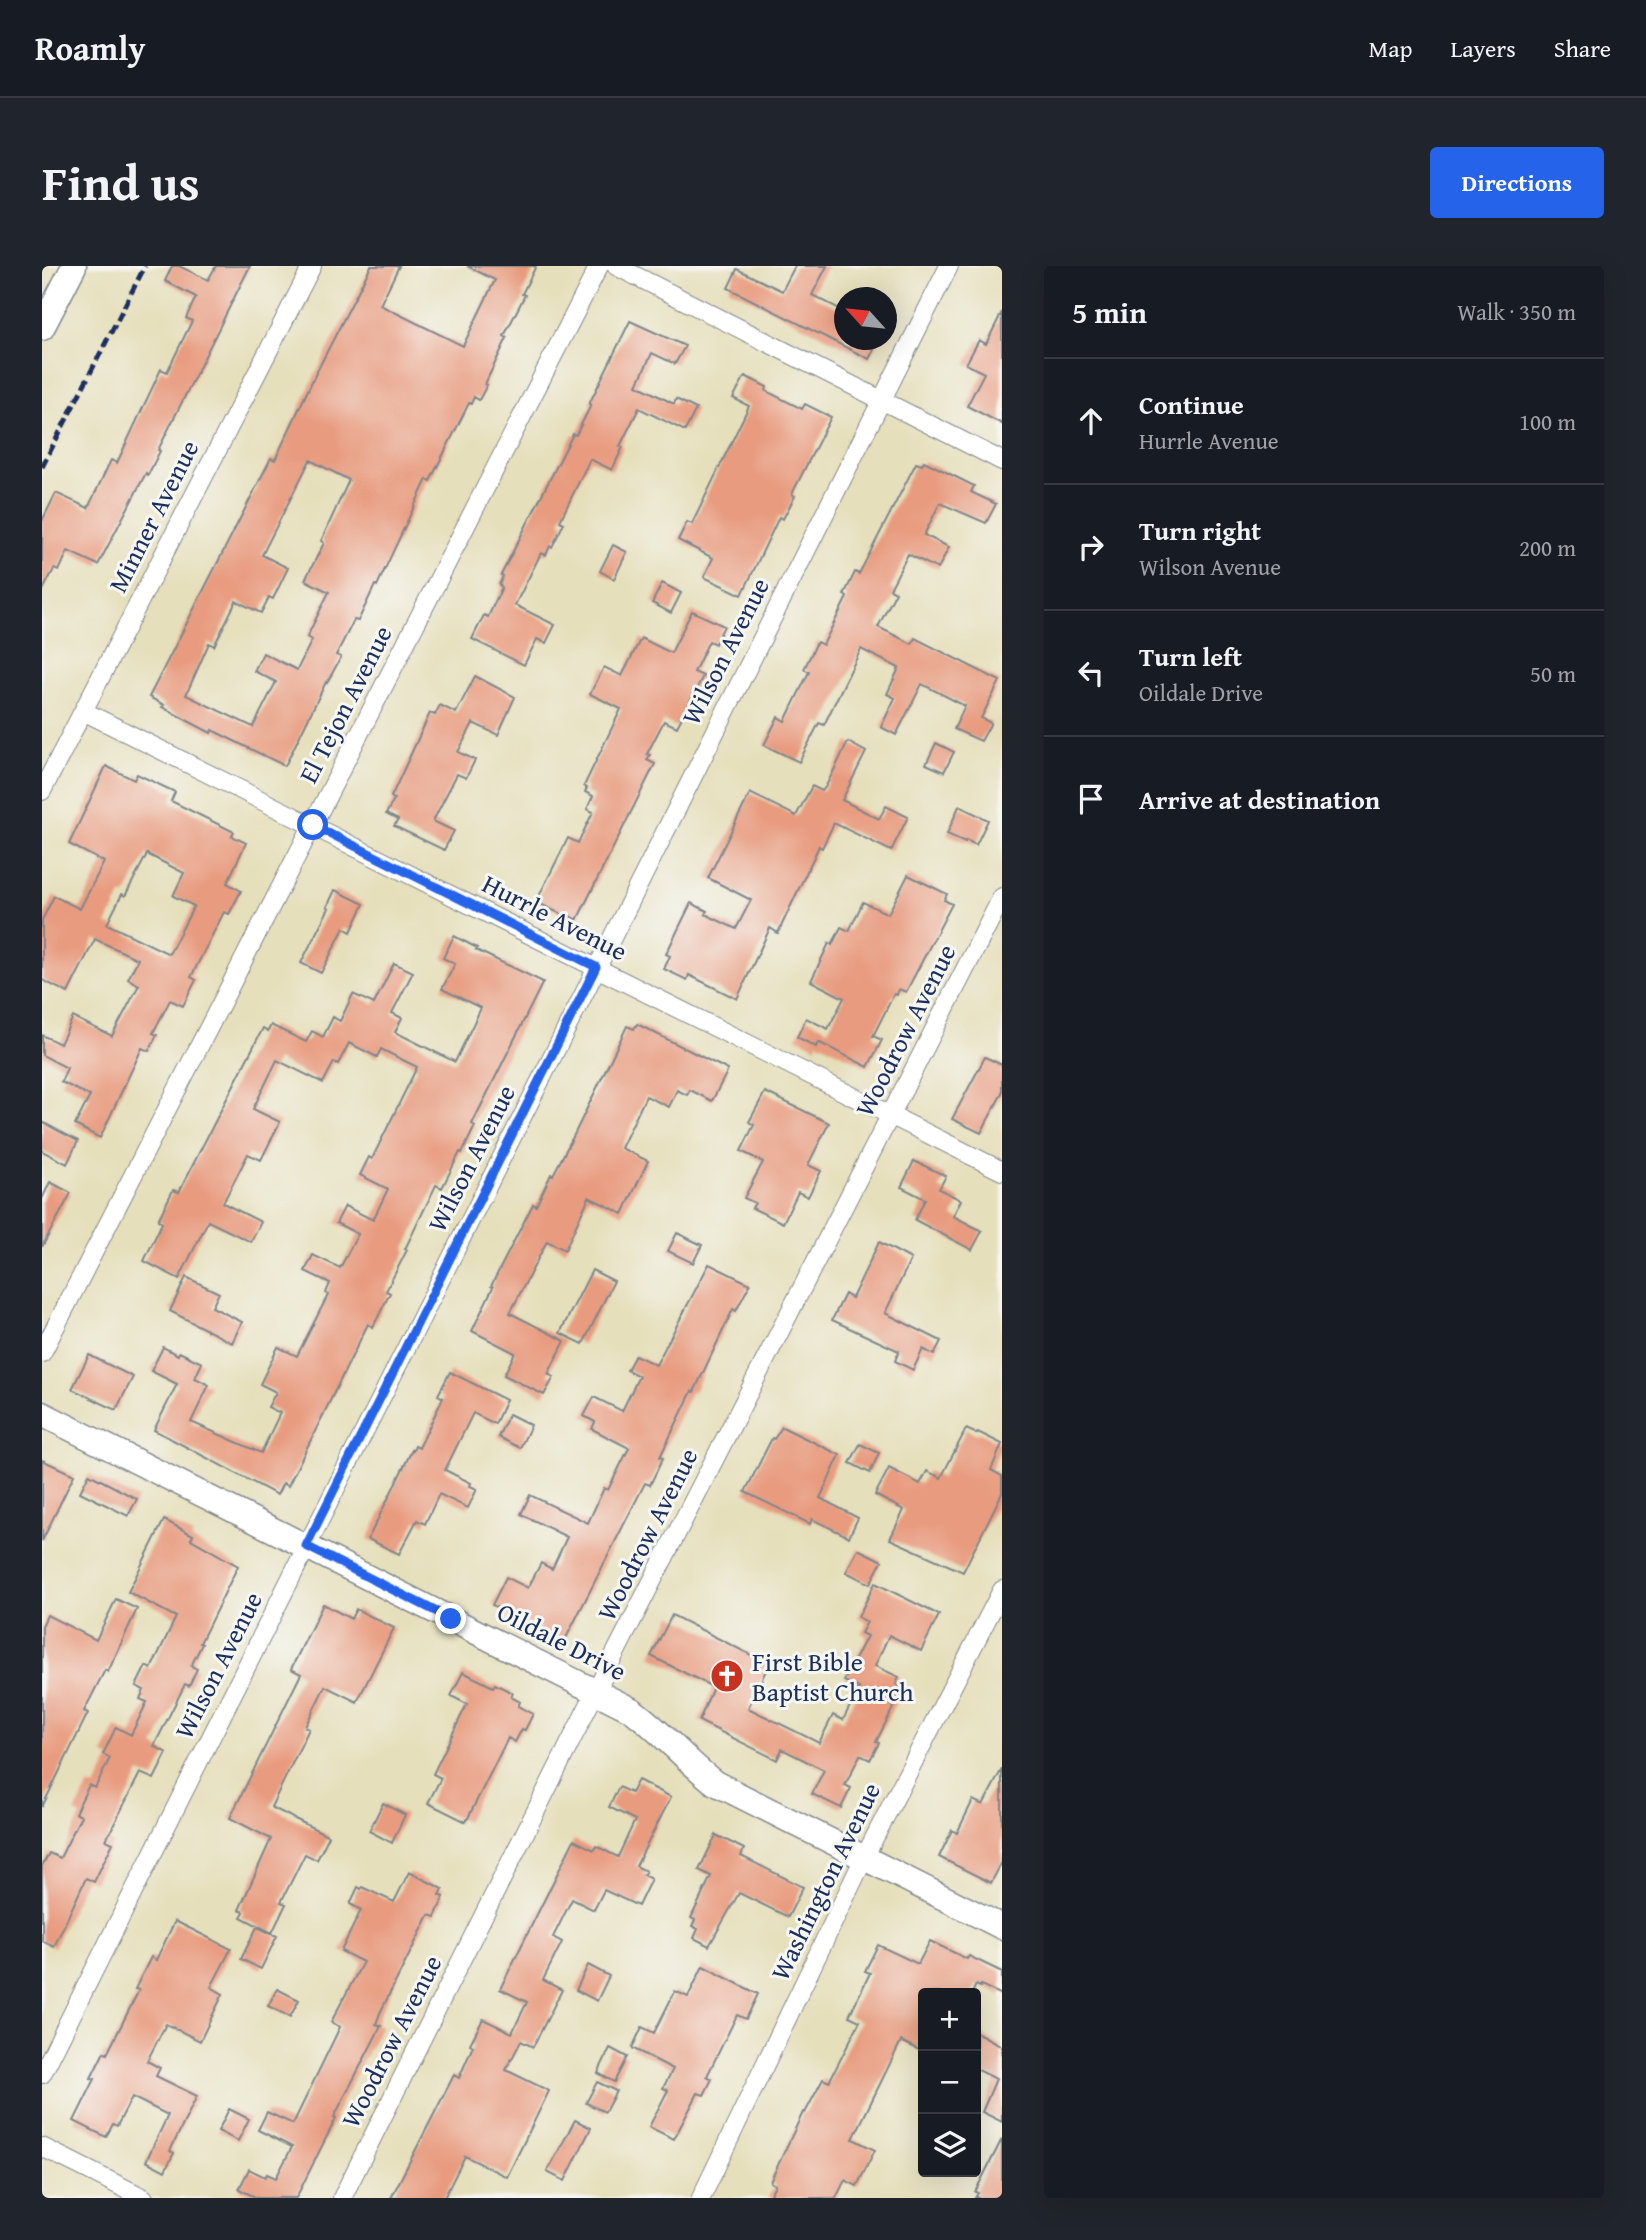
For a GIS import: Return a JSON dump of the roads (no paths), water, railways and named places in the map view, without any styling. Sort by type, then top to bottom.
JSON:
[{"type":"street","points":[[42,327],[74,266]]},
{"type":"street","name":"Minner Avenue","points":[[42,791],[312,266]]},
{"type":"street","name":"El Tejon Avenue","points":[[42,1353],[599,266]]},
{"type":"street","points":[[616,266],[1002,461]]},
{"type":"street","name":"Wilson Avenue","points":[[42,2074],[949,266]]},
{"type":"street","name":"Hurrle Avenue","points":[[83,711],[1002,1171]]},
{"type":"street","name":"Woodrow Avenue","points":[[342,2198],[596,1691],[1002,897]]},
{"type":"street","name":"Oildale Drive","points":[[42,1414],[632,1710],[656,1727],[691,1765],[715,1783],[1002,1927]]},
{"type":"street","name":"Washington Avenue","points":[[701,2198],[864,1858],[1002,1590]]},
{"type":"street","points":[[42,2147],[144,2198]]},
{"type":"railway","points":[[42,467],[145,266]]},
{"type":"place","name":"First Bible Baptist Church","points":[[727,1676]]}]
